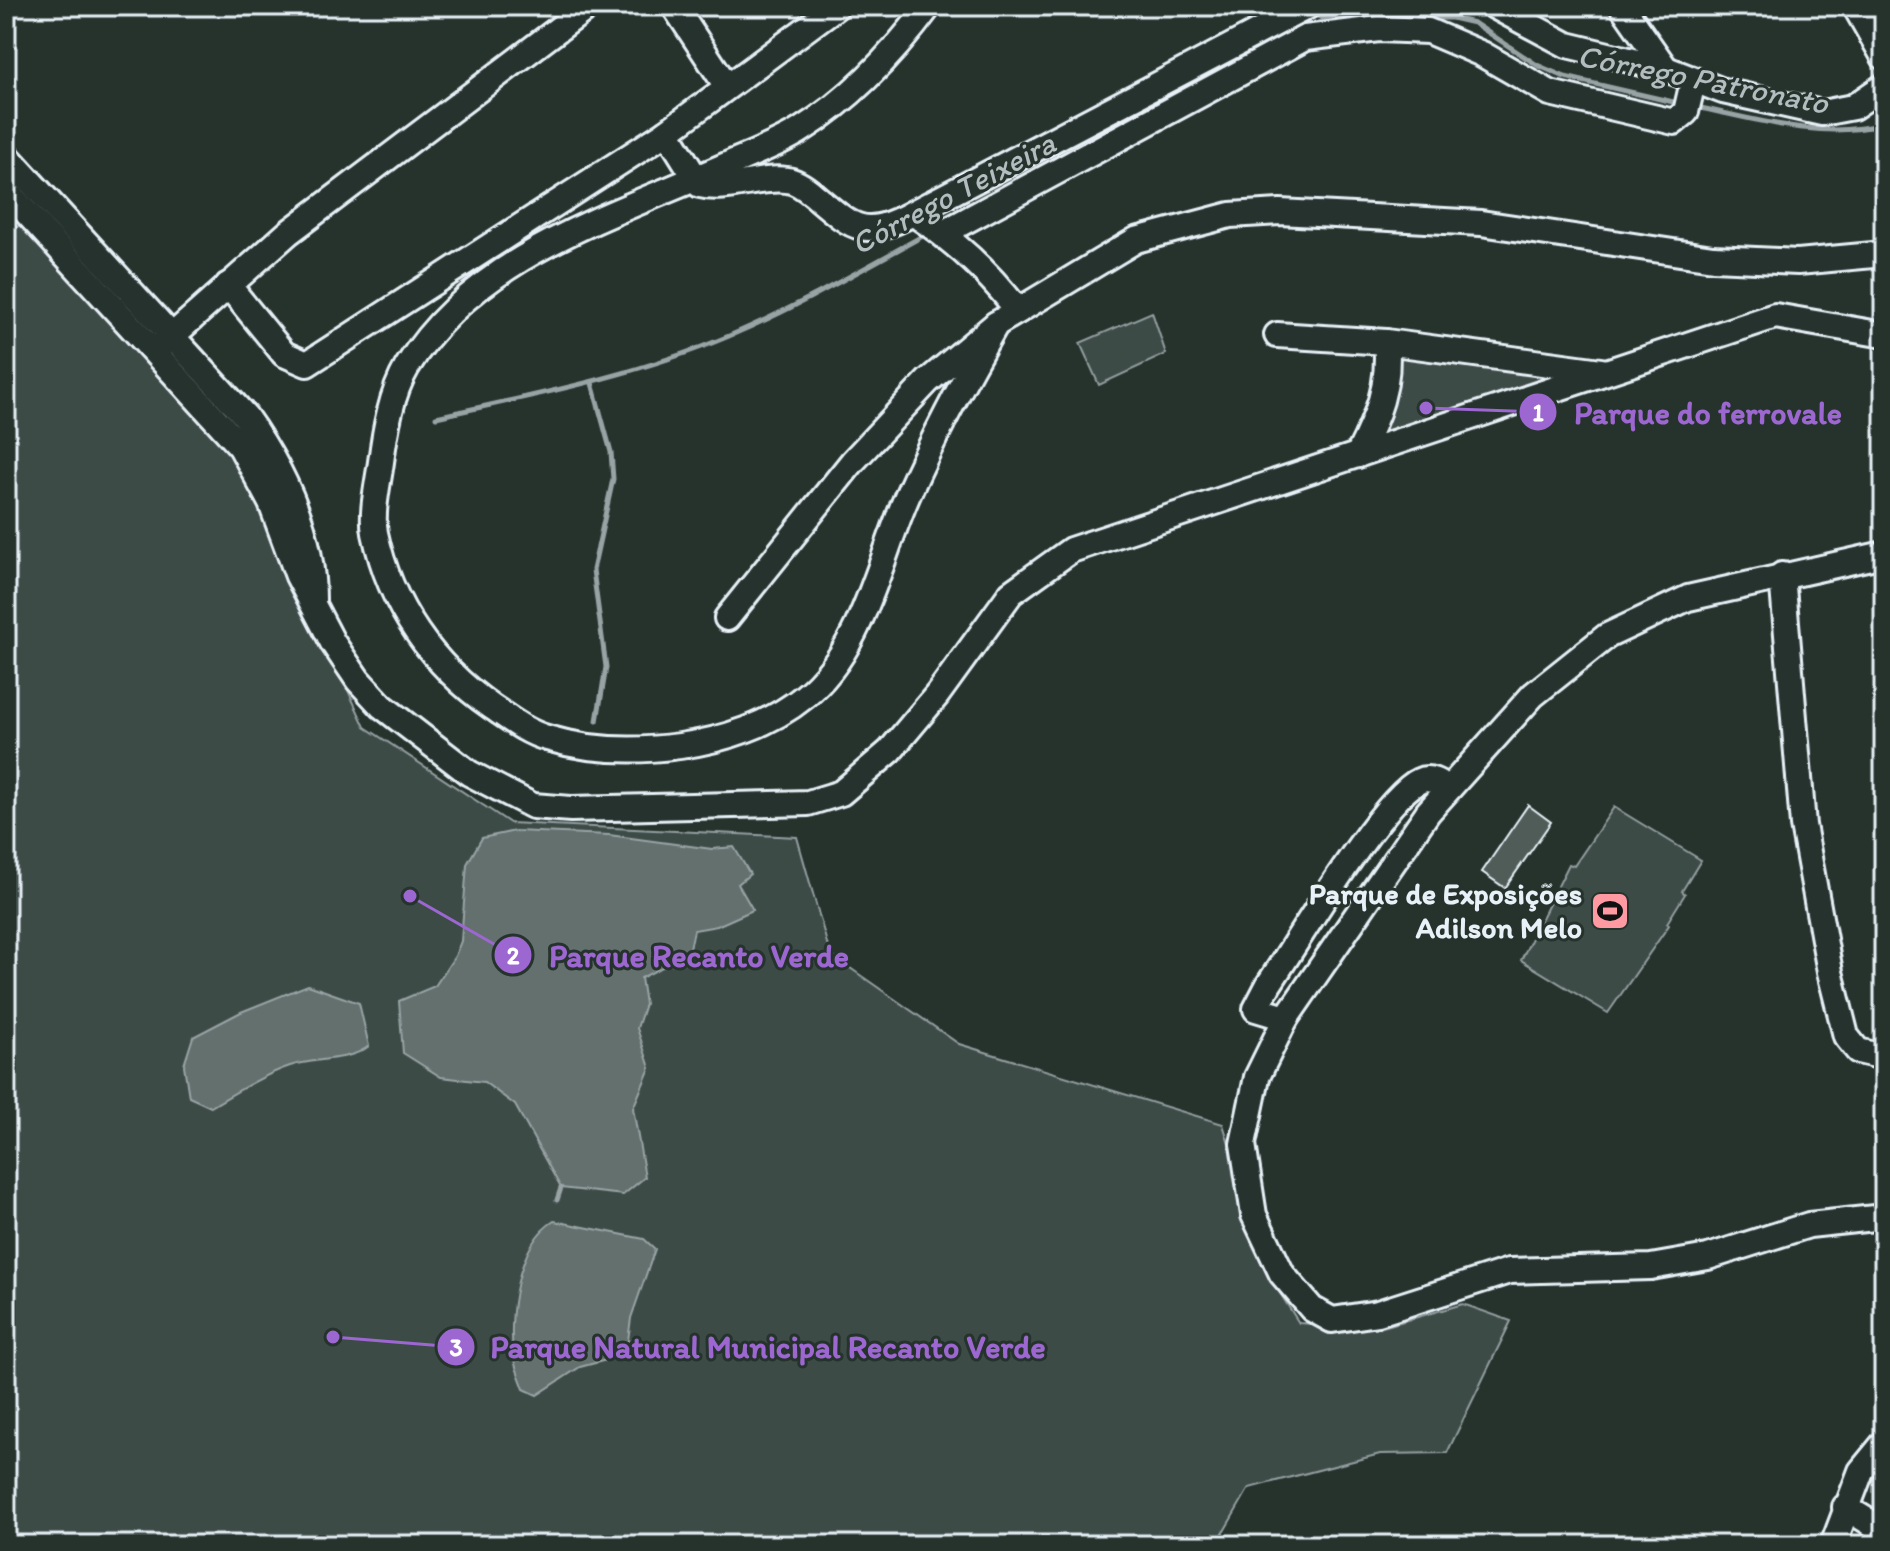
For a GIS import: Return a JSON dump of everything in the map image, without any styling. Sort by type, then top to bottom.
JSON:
[{"type":"street","points":[[164,343],[288,233],[589,6]]},
{"type":"street","points":[[674,6],[726,85]]},
{"type":"street","points":[[228,285],[284,354],[307,364],[667,132],[726,85],[837,6]]},
{"type":"street","points":[[929,6],[901,43],[837,106],[797,133],[595,222],[520,259],[489,279],[439,323],[405,370],[385,429],[374,530],[408,618],[433,658],[458,684],[521,727],[566,743],[642,751],[716,740],[778,715],[806,696],[831,670],[852,634],[908,495],[996,324]]},
{"type":"street","points":[[667,132],[694,180],[707,186],[764,178],[792,181],[850,223],[883,229],[1308,6]]},
{"type":"street","points":[[1494,6],[1567,45],[1666,69],[1693,82],[1822,113],[1853,107],[1884,86]]},
{"type":"street","points":[[1622,6],[1666,69]]},
{"type":"street","points":[[1855,6],[1884,57]]},
{"type":"street","points":[[943,233],[1305,38],[1379,29],[1428,31],[1482,54],[1550,93],[1674,122],[1686,112],[1693,82]]},
{"type":"street","points":[[6,155],[164,343],[241,447],[271,503],[298,576],[333,643],[358,680],[382,706],[469,773],[533,806],[571,809],[808,803],[841,793],[890,751],[937,695],[1011,593],[1071,550],[1775,316],[1802,318],[1874,334],[1884,354]]},
{"type":"street","points":[[6,190],[164,343]]},
{"type":"street","points":[[727,618],[898,410],[996,324],[1136,240],[1230,215],[1280,212],[1481,223],[1713,258],[1798,262],[1884,254]]},
{"type":"street","points":[[913,213],[943,233],[998,284],[1018,311]]},
{"type":"street","points":[[1277,335],[1386,342],[1604,371]]},
{"type":"street","points":[[1358,455],[1384,398],[1388,362],[1386,342]]},
{"type":"street","points":[[1884,554],[1688,598],[1607,636],[1533,695],[1447,788],[1286,1018],[1257,1077],[1243,1144],[1254,1215],[1282,1274],[1312,1309],[1332,1320],[1378,1313],[1509,1271],[1651,1267],[1708,1257],[1809,1225],[1884,1217]]},
{"type":"street","points":[[1782,575],[1803,825],[1830,972],[1846,1036],[1858,1051],[1884,1057]]},
{"type":"street","points":[[1286,1018],[1256,1009],[1269,984],[1387,810],[1416,782],[1434,780],[1447,788]]},
{"type":"street","points":[[1351,862],[1382,883]]},
{"type":"street","points":[[1326,899],[1356,917]]},
{"type":"street","points":[[1833,1545],[1861,1471],[1884,1443]]},
{"type":"street","points":[[1845,1507],[1884,1531]]},
{"type":"shaded area","points":[[29,222],[231,438],[365,727],[510,823],[797,837],[830,954],[959,1044],[1223,1124],[1271,1279],[1299,1323],[1379,1328],[1463,1304],[1511,1321],[1447,1453],[1380,1454],[1249,1488],[1216,1545],[6,1545],[6,231]]},
{"type":"shaded area","points":[[1152,312],[1166,354],[1099,385],[1080,343]]},
{"type":"shaded area","points":[[1399,352],[1562,373],[1374,444]]},
{"type":"shaded area","name":"Parque de Exposições Adilson Melo","points":[[1614,807],[1701,860],[1682,891],[1685,894],[1667,923],[1669,925],[1608,1013],[1521,960],[1569,864],[1574,866]]},
{"type":"shaded area","points":[[515,831],[609,835],[712,849],[734,847],[750,874],[738,884],[753,910],[717,926],[694,930],[687,962],[668,964],[641,978],[645,1004],[637,1028],[650,1068],[633,1108],[645,1177],[623,1195],[561,1188],[515,1105],[484,1082],[441,1077],[403,1053],[399,1001],[435,986],[455,956],[461,941],[467,864],[482,838]]},
{"type":"shaded area","points":[[308,985],[359,1003],[369,1046],[352,1055],[301,1063],[280,1070],[211,1107],[189,1097],[184,1065],[193,1037],[241,1012]]},
{"type":"shaded area","points":[[554,1221],[644,1239],[655,1249],[631,1318],[627,1348],[614,1358],[580,1367],[537,1395],[524,1389],[514,1360],[512,1324],[523,1264],[541,1232]]},
{"type":"building","points":[[1528,805],[1551,822],[1505,888],[1482,872]]},
{"type":"waterway","name":"Córrego Patronato","points":[[1312,14],[1326,19],[1373,18]]},
{"type":"waterway","name":"Córrego Patronato","points":[[1399,18],[1452,18],[1474,23],[1537,65],[1565,77],[1682,104]]},
{"type":"waterway","name":"Córrego Teixeira","points":[[1312,26],[1326,19]]},
{"type":"waterway","name":"Córrego Patronato","points":[[1696,107],[1813,129],[1837,130],[1884,124]]},
{"type":"waterway","name":"Córrego Teixeira","points":[[436,417],[584,383],[693,350],[780,313],[930,232]]},
{"type":"waterway","name":"Córrego Teixeira","points":[[592,383],[611,452],[613,479],[593,570],[606,667],[597,721]]},
{"type":"waterway","points":[[557,1200],[561,1188]]},
{"type":"place","name":"Parque do ferrovale","points":[[1426,408]]},
{"type":"place","name":"Parque Recanto Verde","points":[[410,896]]},
{"type":"place","name":"Parque de Exposições Adilson Melo","points":[[1610,911]]},
{"type":"place","name":"Parque Natural Municipal Recanto Verde","points":[[333,1337]]}]
